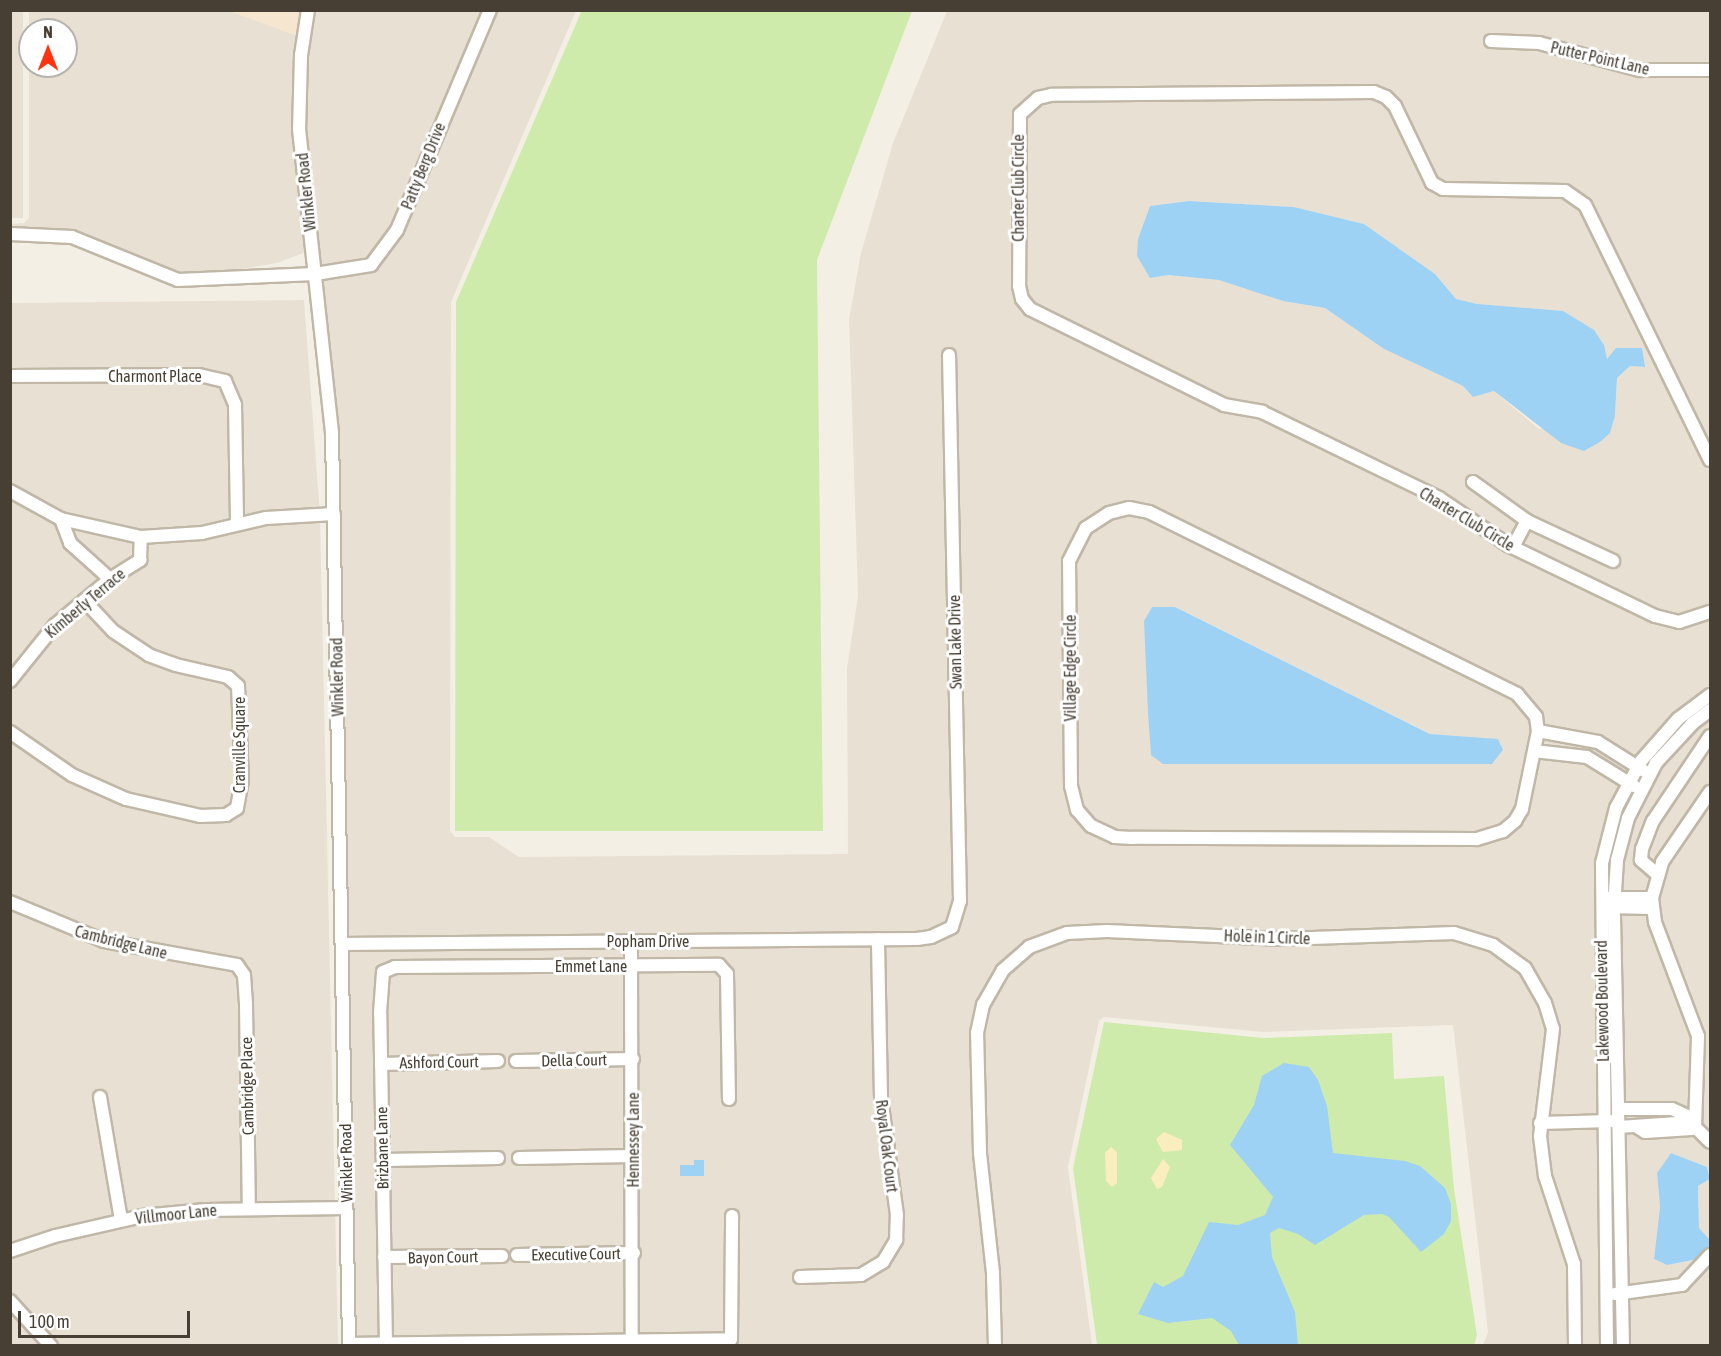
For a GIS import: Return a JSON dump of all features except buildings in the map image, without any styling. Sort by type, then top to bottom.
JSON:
[{"type":"street","name":"Winkler Road","points":[[309,10],[301,55],[299,129],[332,433],[349,1345]]},
{"type":"street","name":"Patty Berg Drive","points":[[10,234],[72,237],[178,280],[315,274],[371,265],[383,252],[397,230],[489,10]]},
{"type":"street","name":"Putter Point Lane","points":[[1491,41],[1539,43],[1645,70],[1710,70]]},
{"type":"street","name":"Charter Club Circle","points":[[1710,460],[1585,206],[1565,191],[1443,189],[1432,183],[1395,106],[1386,97],[1374,92],[1051,95],[1027,104],[1017,126],[1019,286],[1030,309],[1224,405],[1262,412],[1439,498],[1513,547],[1666,621],[1692,620],[1710,612]]},
{"type":"street","name":"Swan Lake Drive","points":[[949,355],[960,901],[952,927]]},
{"type":"street","name":"Charmont Place","points":[[10,376],[199,375],[225,381],[235,405],[237,523]]},
{"type":"street","points":[[1473,482],[1527,521],[1613,561]]},
{"type":"street","points":[[10,491],[61,519],[141,537],[202,533],[237,523],[334,514]]},
{"type":"street","name":"Village Edge Circle","points":[[1129,508],[1149,512],[1500,684],[1528,705],[1536,717],[1538,731],[1522,809],[1515,821],[1490,837],[1132,838],[1102,832],[1091,826],[1077,810],[1071,786],[1069,561],[1073,548],[1086,528],[1109,513],[1129,508]]},
{"type":"street","points":[[61,519],[70,543],[110,579]]},
{"type":"street","points":[[1513,547],[1527,521]]},
{"type":"street","name":"Kimberly Terrace","points":[[11,679],[55,625],[110,579],[140,560],[141,537]]},
{"type":"street","name":"Cranville Square","points":[[10,732],[72,775],[126,799],[200,816],[226,815],[237,808],[242,781],[238,686],[228,677],[176,665],[143,651],[113,631],[84,600]]},
{"type":"street","name":"Lakewood Boulevard","points":[[1607,1346],[1600,902],[1604,848],[1628,782],[1638,766],[1678,718],[1710,694]]},
{"type":"street","name":"Lakewood Boulevard","points":[[1623,1346],[1614,903],[1623,832],[1640,790],[1665,752],[1710,710]]},
{"type":"street","points":[[1538,731],[1598,742],[1650,774]]},
{"type":"street","points":[[1658,875],[1641,860],[1641,849],[1653,821],[1710,736]]},
{"type":"street","points":[[1574,753],[1577,737]]},
{"type":"street","points":[[1534,751],[1574,753],[1598,762],[1640,790]]},
{"type":"street","points":[[1695,1128],[1698,1036],[1661,938],[1652,903],[1658,875],[1710,792]]},
{"type":"street","name":"Cambridge Lane","points":[[10,902],[104,941],[237,965]]},
{"type":"street","points":[[1600,902],[1652,903]]},
{"type":"street","name":"Popham Drive","points":[[342,944],[931,938],[952,927]]},
{"type":"street","name":"Hole in 1 Circle","points":[[995,1346],[993,1273],[980,1154],[977,1033],[983,1005],[994,981],[1018,955],[1041,941],[1067,933],[1107,931],[1283,939],[1440,933],[1480,939],[1506,952],[1525,968],[1550,1016],[1552,1058],[1540,1123],[1545,1176],[1574,1264],[1575,1346]]},
{"type":"street","name":"Royal Oak Court","points":[[800,1277],[861,1275],[883,1262],[896,1240],[897,1215],[880,1098],[878,939]]},
{"type":"street","name":"Hennessey Lane","points":[[631,941],[634,1253],[632,1339]]},
{"type":"street","name":"Cambridge Place","points":[[237,965],[244,975],[246,1004],[249,1209]]},
{"type":"street","name":"Emmet Lane","points":[[402,967],[719,965],[727,974],[729,1099]]},
{"type":"street","name":"Brizbane Lane","points":[[386,1344],[381,1064],[383,972],[402,967]]},
{"type":"street","name":"Della Court","points":[[516,1061],[633,1059]]},
{"type":"street","name":"Ashford Court","points":[[381,1064],[498,1061]]},
{"type":"street","points":[[100,1097],[121,1220]]},
{"type":"street","points":[[1540,1123],[1604,1121],[1619,1119],[1642,1109],[1672,1109],[1690,1117],[1695,1128],[1710,1142]]},
{"type":"street","points":[[1640,1125],[1642,1109]]},
{"type":"street","points":[[1619,1119],[1640,1125],[1645,1132],[1695,1128]]},
{"type":"street","points":[[519,1158],[633,1156]]},
{"type":"street","points":[[383,1160],[498,1158]]},
{"type":"street","name":"Villmoor Lane","points":[[10,1251],[121,1220],[174,1212],[346,1208]]},
{"type":"street","points":[[349,1345],[730,1339],[732,1216]]},
{"type":"street","name":"Executive Court","points":[[517,1255],[634,1253]]},
{"type":"street","points":[[1606,1294],[1622,1294],[1682,1285],[1710,1255]]},
{"type":"street","name":"Bayon Court","points":[[384,1257],[502,1256]]},
{"type":"street","points":[[10,1301],[51,1346]]},
{"type":"shaded area","points":[[10,11],[23,11],[23,18],[18,18],[18,78],[23,78],[23,218],[10,218]]},
{"type":"shaded area","points":[[29,11],[230,11],[298,36],[293,129],[306,252],[277,263],[164,282],[114,253],[65,236],[11,234],[10,224],[24,223],[29,218],[29,78],[78,78],[78,18],[29,18]]},
{"type":"shaded area","points":[[230,11],[302,11],[298,36]]},
{"type":"shaded area","points":[[315,11],[576,11],[451,302],[450,831],[455,837],[489,837],[519,857],[848,854],[847,668],[858,596],[849,319],[861,253],[893,143],[947,11],[1710,11],[1710,1177],[1707,1167],[1671,1153],[1657,1173],[1660,1207],[1654,1259],[1667,1265],[1698,1259],[1710,1264],[1710,1345],[1483,1345],[1488,1332],[1453,1025],[1263,1032],[1104,1017],[1099,1021],[1068,1167],[1092,1345],[355,1345],[338,433],[305,129],[307,54]],"holes":[[[1189,201],[1294,207],[1364,224],[1435,274],[1456,299],[1607,360],[1645,367],[1630,366],[1617,378],[1615,416],[1539,429],[1494,391],[1473,397],[1463,386],[1384,349],[1325,308],[1283,301],[1220,280],[1168,275],[1151,206]],[[1175,607],[1431,734],[1503,750],[1492,764],[1163,764]]]},
{"type":"shaded area","points":[[304,300],[320,515],[338,1345],[11,1345],[10,303]]},
{"type":"shaded area","points":[[1710,1179],[1710,1240],[1699,1228],[1698,1186]]},
{"type":"green space","points":[[582,10],[912,11],[817,260],[823,831],[455,831],[456,302]]},
{"type":"green space","points":[[1104,1022],[1263,1038],[1392,1033],[1394,1079],[1444,1076],[1454,1189],[1477,1335],[1474,1345],[1097,1345],[1073,1168]]},
{"type":"sand","points":[[1164,1132],[1182,1140],[1182,1150],[1163,1152],[1156,1139]]},
{"type":"sand","points":[[1111,1147],[1117,1152],[1117,1183],[1112,1187],[1106,1181],[1105,1153]]},
{"type":"sand","points":[[1163,1159],[1170,1167],[1162,1187],[1157,1189],[1151,1178]]},
{"type":"water","points":[[1189,201],[1294,207],[1364,224],[1435,274],[1456,299],[1477,304],[1563,311],[1594,330],[1604,345],[1607,359],[1616,348],[1642,348],[1645,367],[1630,366],[1617,378],[1615,416],[1610,433],[1584,451],[1561,443],[1494,391],[1473,397],[1463,386],[1384,349],[1325,308],[1283,301],[1219,280],[1168,275],[1150,278],[1137,256],[1138,239],[1150,206]]},
{"type":"water","points":[[1152,607],[1175,607],[1430,734],[1498,739],[1503,750],[1492,764],[1163,764],[1151,755],[1148,713],[1144,621]]},
{"type":"water","points":[[1284,1063],[1309,1067],[1318,1080],[1327,1106],[1333,1153],[1405,1161],[1420,1166],[1445,1188],[1451,1204],[1451,1221],[1444,1234],[1421,1252],[1389,1217],[1382,1214],[1364,1215],[1315,1245],[1298,1234],[1279,1228],[1270,1233],[1272,1257],[1295,1312],[1298,1345],[1239,1345],[1231,1331],[1212,1318],[1168,1323],[1138,1314],[1154,1282],[1163,1287],[1183,1276],[1209,1222],[1238,1225],[1265,1215],[1273,1197],[1230,1145],[1254,1105],[1262,1076]]},
{"type":"water","points":[[1671,1153],[1707,1167],[1710,1179],[1698,1186],[1699,1228],[1710,1240],[1710,1264],[1698,1259],[1667,1265],[1654,1259],[1660,1207],[1657,1173]]},
{"type":"water","points":[[694,1160],[704,1160],[704,1176],[680,1176],[680,1165],[694,1165]]}]
